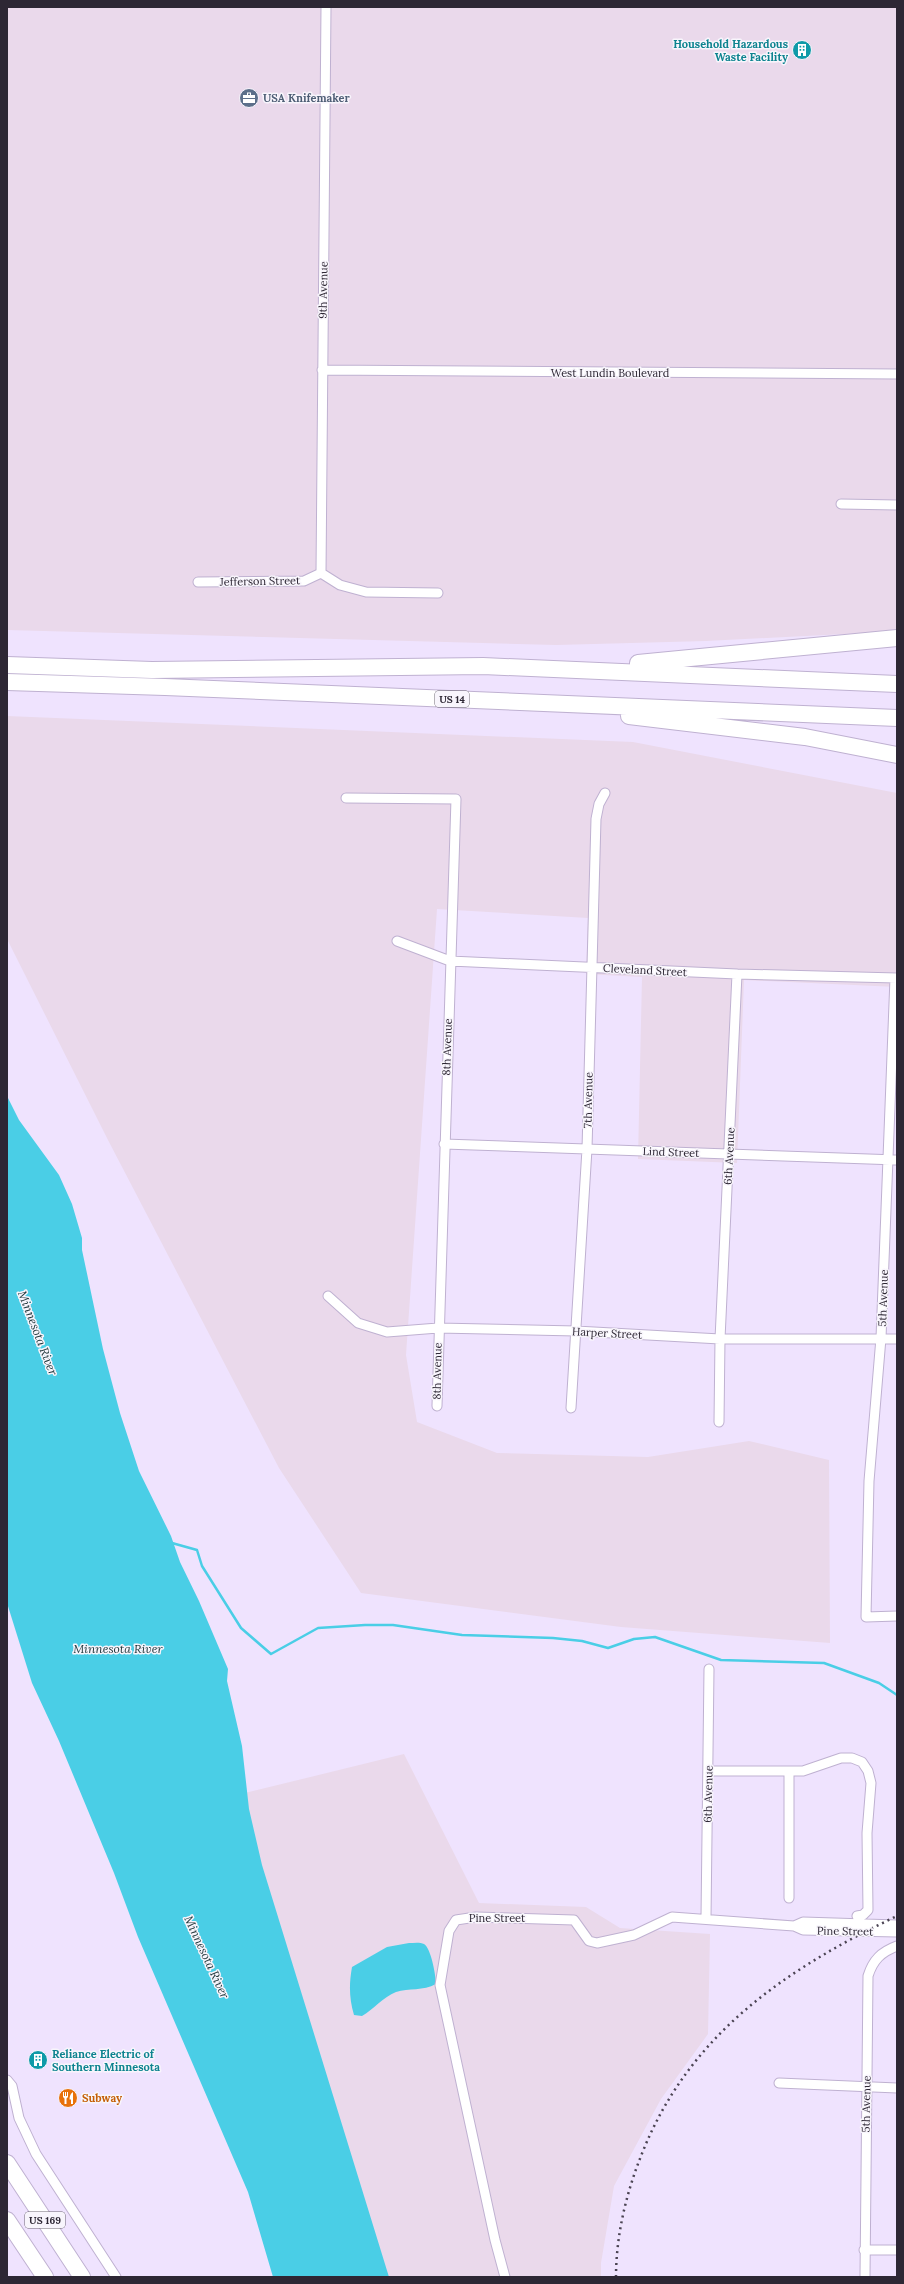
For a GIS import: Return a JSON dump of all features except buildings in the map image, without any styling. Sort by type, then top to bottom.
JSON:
[{"type":"highway","points":[[7,665],[152,670],[483,666],[655,662],[897,638]]},
{"type":"highway","points":[[483,666],[897,684]]},
{"type":"highway","name":"US 14","points":[[7,682],[897,718]]},
{"type":"highway","points":[[547,703],[612,714],[805,737],[897,755]]},
{"type":"highway","name":"US 169","points":[[7,2163],[82,2277]]},
{"type":"highway","name":"US 169","points":[[7,2220],[45,2277]]},
{"type":"street","name":"9th Avenue","points":[[321,572],[326,7]]},
{"type":"street","name":"West Lundin Boulevard","points":[[322,370],[897,374]]},
{"type":"street","points":[[841,504],[897,504]]},
{"type":"street","name":"Jefferson Street","points":[[198,582],[304,581],[321,572]]},
{"type":"street","points":[[321,572],[340,585],[366,592],[438,593]]},
{"type":"street","name":"7th Avenue","points":[[571,1408],[587,1149],[596,818],[599,804],[605,793]]},
{"type":"street","name":"8th Avenue","points":[[346,798],[456,799],[436,1406]]},
{"type":"street","name":"Cleveland Street","points":[[397,941],[450,961],[737,974],[896,978]]},
{"type":"street","name":"6th Avenue","points":[[719,1422],[720,1339],[737,974]]},
{"type":"street","name":"5th Avenue","points":[[896,978],[892,1160],[881,1338],[869,1481],[866,1617],[897,1616]]},
{"type":"street","name":"Lind Street","points":[[444,1144],[892,1160]]},
{"type":"street","name":"Harper Street","points":[[328,1296],[358,1323],[387,1332],[438,1328],[576,1331],[720,1339],[897,1339]]},
{"type":"street","name":"6th Avenue","points":[[706,1918],[709,1771],[709,1669]]},
{"type":"street","points":[[709,1771],[789,1772],[803,1771],[841,1758],[852,1758],[862,1762],[868,1771],[871,1783],[867,1833],[868,1910],[864,1915],[857,1916]]},
{"type":"street","points":[[789,1772],[789,1898]]},
{"type":"street","name":"Pine Street","points":[[505,2277],[495,2240],[440,1985],[449,1931],[456,1920],[464,1918],[560,1918],[574,1920],[588,1941],[597,1943],[634,1934],[672,1917],[706,1918],[794,1926],[803,1930],[897,1932]]},
{"type":"street","name":"Pine Street","points":[[794,1926],[803,1922],[897,1925]]},
{"type":"street","name":"5th Avenue","points":[[864,2277],[868,1976],[872,1963],[885,1951],[897,1946]]},
{"type":"street","points":[[7,2080],[12,2086],[19,2118],[36,2154],[116,2277]]},
{"type":"street","points":[[779,2083],[897,2088]]},
{"type":"street","points":[[864,2250],[897,2250]]},
{"type":"shaded area","points":[[7,7],[897,7],[897,629],[864,633],[706,641],[556,645],[7,630]]},
{"type":"shaded area","points":[[7,716],[633,742],[897,793],[897,987],[744,980],[737,1163],[638,1159],[642,977],[586,974],[588,918],[437,909],[406,1355],[417,1422],[497,1453],[648,1457],[749,1441],[829,1460],[830,1643],[621,1627],[361,1593],[279,1468],[109,1142],[7,939]]},
{"type":"shaded area","points":[[404,1754],[479,1903],[586,1907],[620,1928],[710,1934],[708,2034],[661,2099],[614,2186],[601,2263],[601,2277],[355,2277],[229,1797]]},
{"type":"water","name":"Minnesota River","points":[[7,1096],[19,1120],[59,1175],[72,1204],[82,1238],[82,1250],[103,1349],[120,1413],[139,1471],[171,1536],[180,1562],[199,1601],[228,1669],[227,1681],[242,1746],[249,1809],[262,1865],[389,2277],[273,2277],[248,2192],[138,1937],[114,1873],[59,1741],[32,1683],[7,1603]]},
{"type":"water","points":[[409,1943],[421,1943],[427,1947],[433,1962],[436,1984],[421,1989],[396,1992],[362,2016],[354,2015],[350,1991],[352,1967],[387,1947]]},
{"type":"waterway","points":[[172,1543],[197,1550],[202,1566],[241,1628],[271,1654],[318,1628],[365,1625],[393,1625],[462,1635],[553,1638],[582,1641],[608,1648],[634,1639],[655,1637],[721,1660],[824,1663],[879,1683],[897,1695]]},
{"type":"railway","points":[[616,2277],[616,2262],[620,2231],[626,2200],[636,2170],[661,2113],[685,2075],[713,2041],[744,2011],[779,1984],[816,1959],[897,1916]]},
{"type":"place","name":"Household Hazardous Waste Facility","points":[[802,50]]},
{"type":"place","name":"USA Knifemaker","points":[[249,98]]},
{"type":"place","name":"Reliance Electric of Southern Minnesota","points":[[38,2060]]},
{"type":"place","name":"Subway","points":[[68,2098]]}]
